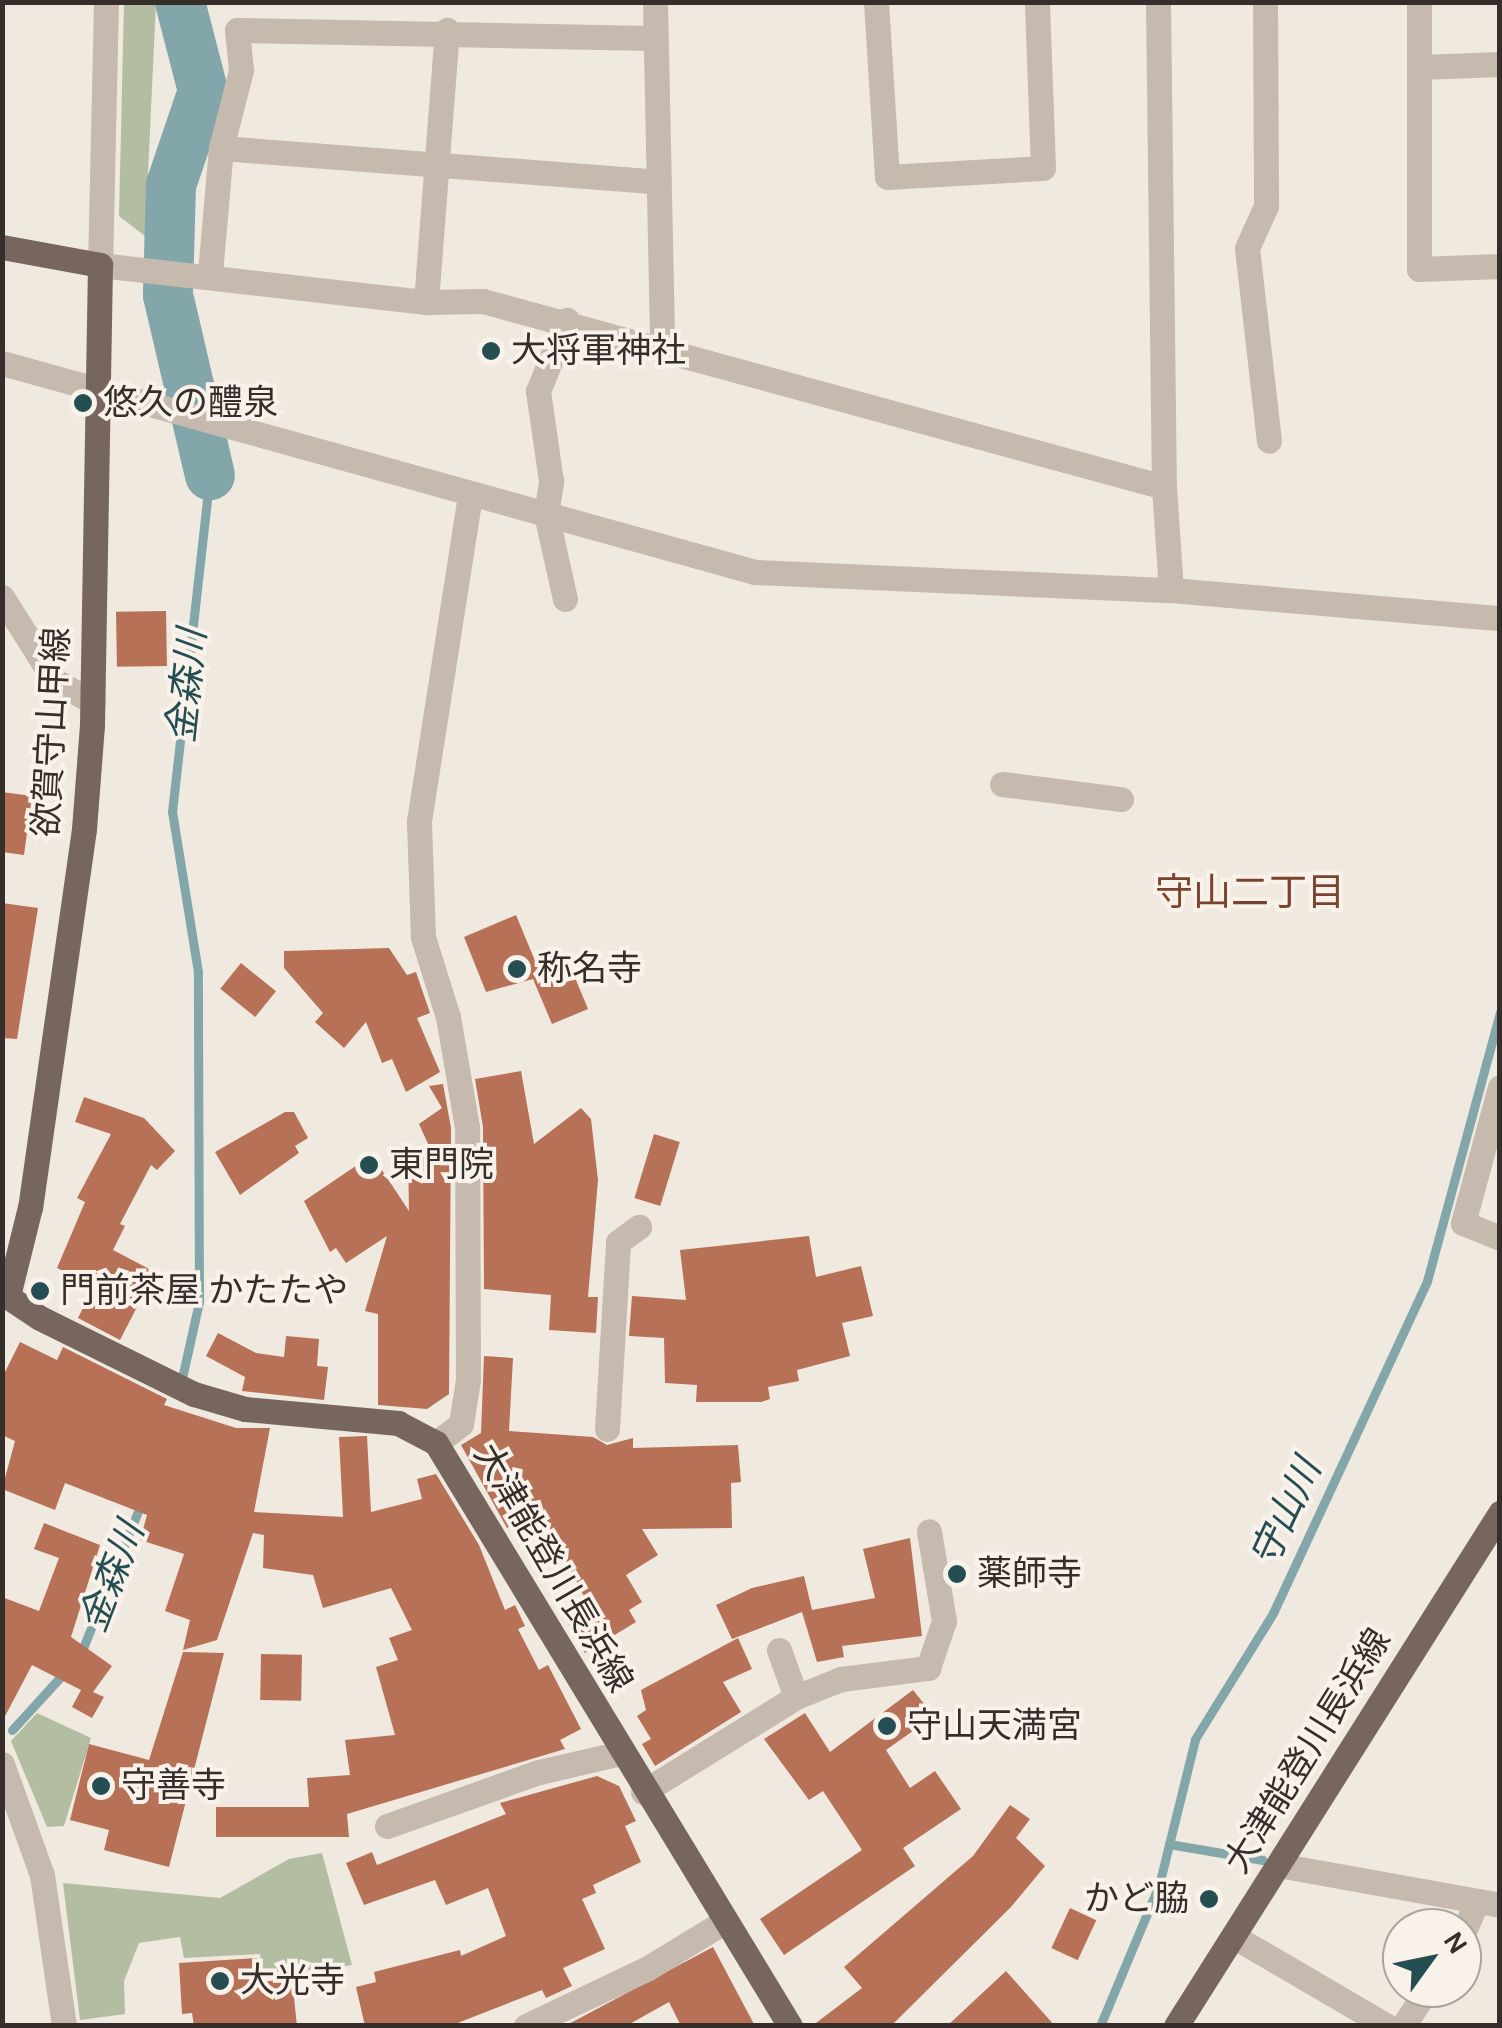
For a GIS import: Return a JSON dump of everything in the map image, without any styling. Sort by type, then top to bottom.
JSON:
[{"type":"main road","points":[[2,247],[100,264]]},
{"type":"main road","name":"欲賀守山甲線","points":[[4,1299],[30,1207],[84,829],[93,702],[100,264]]},
{"type":"main road","name":"大津能登川長浜線","points":[[4,1299],[194,1394],[245,1409],[398,1423],[436,1443],[722,1923],[790,2026]]},
{"type":"main road","name":"大津能登川長浜線","points":[[1176,2026],[1500,1514]]},
{"type":"street","points":[[106,2],[100,264],[210,273],[426,302],[483,301],[567,320],[1164,487]]},
{"type":"street","points":[[655,2],[662,348]]},
{"type":"street","points":[[876,2],[886,178],[1042,168],[1037,2]]},
{"type":"street","points":[[1158,2],[1164,487],[1171,590]]},
{"type":"street","points":[[1264,2],[1266,206],[1247,248],[1268,441]]},
{"type":"street","points":[[1419,2],[1419,270],[1500,266]]},
{"type":"street","points":[[210,273],[222,148],[241,70],[236,30],[447,30],[653,38]]},
{"type":"street","points":[[426,302],[447,30]]},
{"type":"street","points":[[1420,66],[1500,64]]},
{"type":"street","points":[[222,148],[658,182]]},
{"type":"street","points":[[565,599],[546,514],[550,482],[538,392],[567,320]]},
{"type":"street","points":[[2,364],[756,572],[1171,590],[1500,618]]},
{"type":"street","points":[[436,1443],[461,1424],[468,1380],[467,1127],[448,1017],[423,937],[418,821],[470,494]]},
{"type":"street","points":[[2,597],[55,681],[93,702]]},
{"type":"street","points":[[1002,784],[1121,799]]},
{"type":"street","points":[[1500,1087],[1463,1224],[1500,1238]]},
{"type":"street","points":[[606,1429],[618,1242],[639,1227]]},
{"type":"street","points":[[643,1792],[796,1697],[841,1679],[928,1668],[944,1620],[929,1531]]},
{"type":"street","points":[[779,1650],[796,1697]]},
{"type":"street","points":[[387,1826],[539,1772],[621,1753]]},
{"type":"street","points":[[2,1764],[42,1875],[64,2026]]},
{"type":"street","points":[[1278,1865],[1488,1903]]},
{"type":"street","points":[[526,2026],[648,1968],[722,1923]]},
{"type":"street","points":[[1233,1936],[1387,2026]]},
{"type":"green space","points":[[124,3],[156,3],[145,236],[119,216]]},
{"type":"green space","points":[[37,1713],[91,1738],[64,1826],[47,1827],[11,1741]]},
{"type":"green space","points":[[322,1853],[352,1965],[262,1979],[260,1954],[184,1958],[180,1937],[139,1943],[124,1981],[125,2014],[80,2020],[63,1883],[220,1898],[289,1859]]},
{"type":"building","points":[[166,611],[167,666],[117,667],[116,612]]},
{"type":"building","points":[[2,792],[32,796],[24,855],[2,852]]},
{"type":"building","points":[[2,903],[38,908],[17,1039],[2,1038]]},
{"type":"building","points":[[516,915],[538,968],[566,956],[588,1009],[552,1024],[533,979],[486,992],[464,937]]},
{"type":"building","points":[[389,948],[407,975],[416,972],[430,1013],[417,1018],[440,1072],[406,1092],[392,1059],[382,1063],[366,1022],[344,1048],[315,1022],[323,1013],[284,968],[284,951]]},
{"type":"building","points":[[241,963],[276,991],[255,1017],[220,989]]},
{"type":"building","points":[[521,1071],[534,1144],[581,1108],[591,1119],[598,1180],[588,1297],[598,1297],[596,1333],[549,1330],[551,1295],[484,1289],[483,1127],[475,1079]]},
{"type":"building","points":[[443,1084],[451,1128],[449,1394],[427,1409],[378,1405],[378,1314],[365,1311],[387,1236],[346,1263],[336,1248],[330,1252],[304,1201],[372,1155],[409,1211],[408,1156],[433,1155],[419,1124],[442,1108],[429,1086]]},
{"type":"building","points":[[84,1097],[144,1118],[175,1151],[157,1170],[151,1165],[120,1224],[125,1226],[113,1250],[155,1272],[120,1340],[78,1318],[94,1286],[57,1268],[85,1202],[77,1198],[111,1134],[75,1122]]},
{"type":"building","points":[[285,1112],[294,1112],[308,1138],[295,1146],[299,1153],[240,1195],[215,1152]]},
{"type":"building","points":[[654,1134],[680,1142],[660,1206],[634,1198]]},
{"type":"building","points":[[809,1236],[816,1277],[861,1266],[873,1316],[842,1323],[850,1356],[797,1370],[799,1381],[768,1387],[770,1399],[761,1402],[696,1402],[697,1385],[665,1383],[664,1338],[629,1336],[632,1296],[686,1300],[680,1250]]},
{"type":"building","points":[[218,1333],[256,1353],[284,1357],[286,1336],[319,1339],[317,1366],[328,1367],[324,1400],[242,1391],[245,1377],[206,1356]]},
{"type":"building","points":[[20,1342],[57,1360],[63,1347],[167,1399],[164,1405],[236,1428],[270,1428],[254,1512],[343,1517],[339,1437],[367,1436],[371,1512],[422,1499],[417,1479],[436,1474],[479,1545],[505,1610],[515,1605],[525,1626],[518,1629],[539,1670],[548,1665],[581,1729],[560,1740],[565,1749],[347,1814],[349,1837],[216,1837],[216,1807],[309,1807],[307,1778],[350,1775],[345,1740],[395,1735],[376,1667],[398,1660],[389,1638],[412,1630],[391,1588],[323,1608],[313,1575],[263,1568],[264,1535],[253,1533],[217,1640],[183,1650],[190,1620],[165,1611],[184,1554],[140,1540],[147,1515],[65,1483],[55,1510],[2,1489],[15,1441],[2,1435],[2,1378]]},
{"type":"building","points":[[484,1356],[513,1358],[509,1431],[593,1437],[607,1445],[633,1438],[633,1448],[738,1445],[741,1482],[731,1483],[732,1528],[642,1529],[658,1555],[626,1575],[642,1602],[629,1610],[636,1622],[585,1653],[566,1620],[589,1606],[538,1509],[507,1528],[461,1445],[481,1433]]},
{"type":"building","points":[[44,1523],[100,1545],[71,1637],[112,1666],[93,1692],[104,1697],[92,1718],[72,1707],[81,1690],[32,1665],[2,1722],[2,1597],[39,1611],[59,1558],[34,1549]]},
{"type":"building","points":[[910,1538],[922,1636],[842,1646],[844,1657],[817,1662],[802,1612],[732,1639],[716,1605],[752,1588],[804,1576],[812,1610],[875,1598],[863,1549]]},
{"type":"building","points":[[738,1638],[752,1669],[723,1682],[741,1712],[655,1766],[642,1744],[651,1739],[637,1716],[646,1710],[641,1690]]},
{"type":"building","points":[[183,1652],[224,1653],[169,1867],[104,1850],[109,1830],[70,1820],[89,1744],[149,1760]]},
{"type":"building","points":[[261,1654],[302,1655],[301,1701],[260,1700]]},
{"type":"building","points":[[913,1690],[934,1716],[886,1750],[910,1788],[935,1771],[961,1809],[903,1848],[915,1866],[784,1955],[760,1919],[862,1850],[823,1791],[809,1800],[764,1739],[805,1713],[830,1752]]},
{"type":"building","points":[[597,1776],[619,1786],[636,1821],[625,1826],[641,1862],[593,1885],[596,1893],[582,1899],[605,1949],[563,1968],[572,1986],[546,1998],[542,1990],[450,2026],[365,2026],[356,1987],[376,1982],[374,1972],[460,1950],[461,1956],[506,1936],[488,1888],[446,1905],[435,1880],[364,1905],[346,1863],[372,1852],[377,1865],[506,1814],[500,1803]]},
{"type":"building","points":[[1010,1805],[1030,1819],[1016,1838],[1045,1866],[1011,1907],[891,2026],[812,2026],[862,1988],[844,1967],[973,1856]]},
{"type":"building","points":[[1070,1908],[1096,1920],[1078,1960],[1051,1948]]},
{"type":"building","points":[[713,1947],[755,2026],[681,2026],[669,2002],[626,2026],[565,2026]]},
{"type":"building","points":[[257,1958],[259,1982],[292,1979],[297,2026],[194,2026],[192,2013],[182,2014],[179,1963]]},
{"type":"building","points":[[1006,1971],[1055,2026],[947,2026]]},
{"type":"waterway","name":"金森川","points":[[180,2],[203,91],[171,185],[168,295],[210,475]]},
{"type":"waterway","name":"金森川","points":[[182,1378],[199,1302],[198,972],[172,812],[210,475]]},
{"type":"waterway","name":"守山川","points":[[1100,2026],[1159,1885],[1195,1739],[1273,1613],[1427,1281],[1500,1012]]},
{"type":"waterway","name":"金森川","points":[[81,1653],[142,1501]]},
{"type":"waterway","name":"金森川","points":[[12,1730],[64,1673]]},
{"type":"waterway","points":[[1169,1844],[1263,1860]]},
{"type":"place","name":"大将軍神社","points":[[491,351]]},
{"type":"place","name":"悠久の醴泉","points":[[83,403]]},
{"type":"place","name":"称名寺","points":[[517,969]]},
{"type":"place","name":"東門院","points":[[369,1165]]},
{"type":"place","name":"門前茶屋 かたたや","points":[[40,1291]]},
{"type":"place","name":"薬師寺","points":[[957,1574]]},
{"type":"place","name":"守山天満宮","points":[[887,1726]]},
{"type":"place","name":"守善寺","points":[[101,1786]]},
{"type":"place","name":"かど脇","points":[[1209,1899]]},
{"type":"place","name":"大光寺","points":[[220,1981]]},
{"type":"district","name":"守山二丁目","points":[[1250,893]]}]
